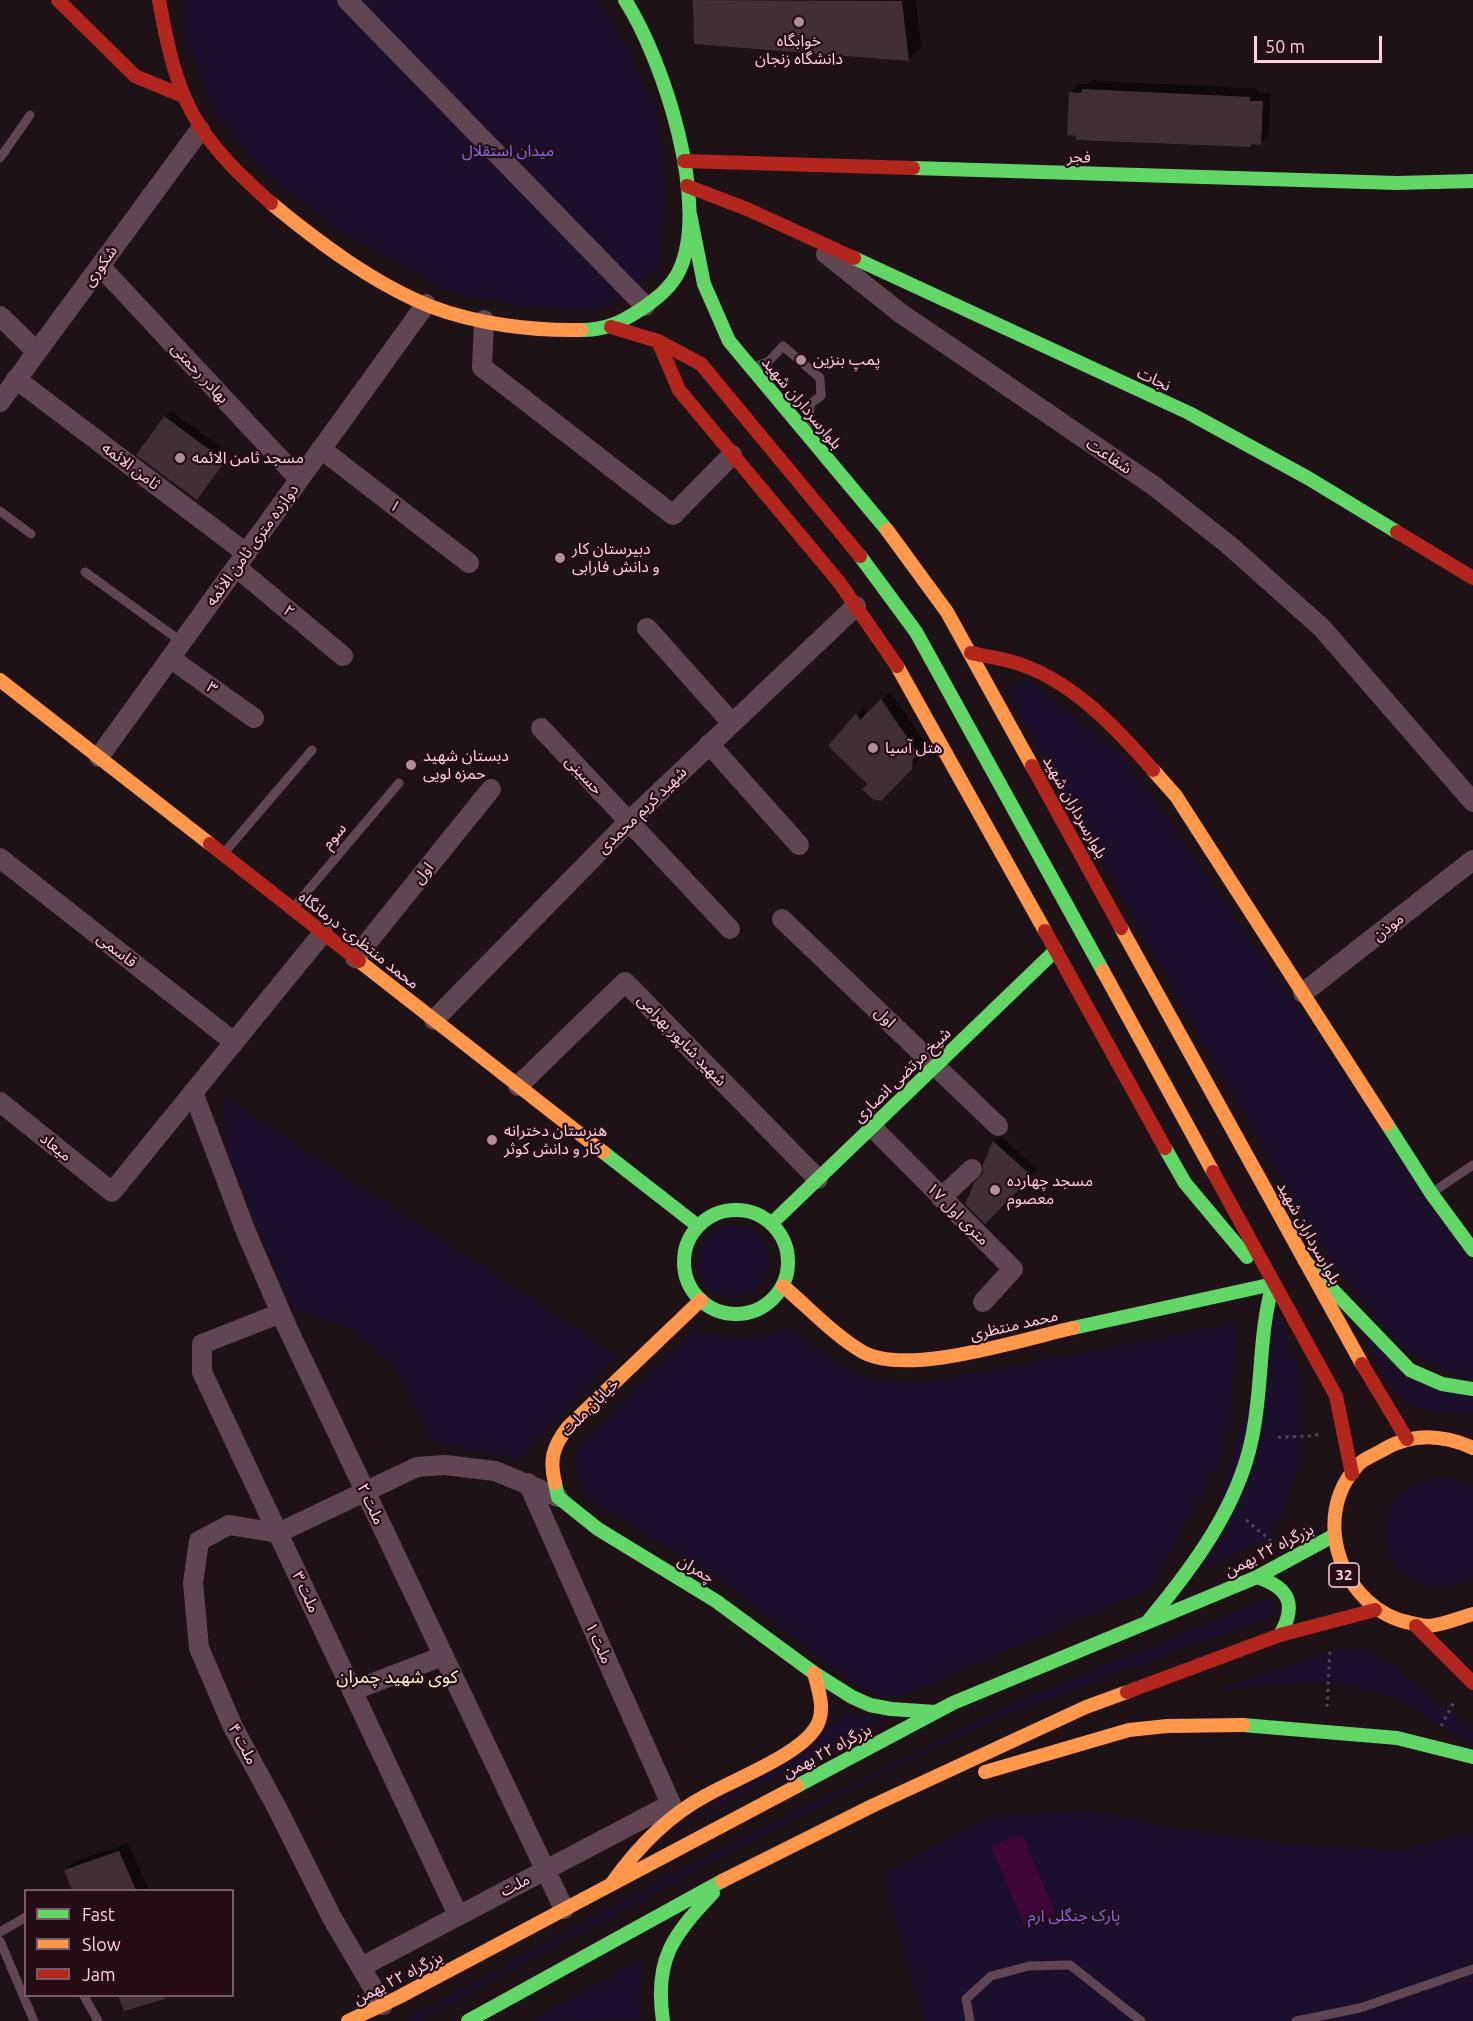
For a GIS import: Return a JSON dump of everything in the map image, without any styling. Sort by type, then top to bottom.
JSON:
[{"type":"main road","points":[[58,0],[135,76],[183,96]]},
{"type":"main road","points":[[159,0],[170,58],[183,96],[200,130],[234,170],[274,205],[360,267],[426,304],[484,320],[574,331],[611,327],[658,341],[701,364],[865,562],[908,621],[1007,795],[1336,1396],[1352,1473]]},
{"type":"main road","points":[[611,327],[645,306],[671,285],[686,252],[690,214],[684,161],[662,77],[633,11],[625,0]]},
{"type":"main road","name":"فجر","points":[[684,161],[1374,182],[1473,181]]},
{"type":"main road","name":"شفاعت","points":[[687,186],[747,209],[805,238]]},
{"type":"main road","name":"بلوارسرداران شهید","points":[[690,214],[704,284],[729,341],[894,539],[947,612],[1367,1374],[1407,1439]]},
{"type":"main road","name":"نجات","points":[[805,238],[1189,413],[1308,478],[1473,578]]},
{"type":"main road","points":[[658,341],[679,390],[856,606],[888,650],[1185,1183],[1231,1241],[1273,1284]]},
{"type":"main road","points":[[903,675],[908,621]]},
{"type":"main road","points":[[971,653],[1029,667],[1063,687],[1132,744],[1176,796],[1431,1193],[1473,1250]]},
{"type":"main road","name":"محمد منتظری- درمانگاه","points":[[0,680],[698,1226]]},
{"type":"main road","points":[[949,759],[1007,795]]},
{"type":"main road","name":"شیخ مرتضی انصاری","points":[[771,1224],[1056,950]]},
{"type":"main road","points":[[734,1210],[760,1216],[771,1224],[786,1246],[788,1260],[783,1286],[764,1306],[738,1314],[718,1310],[701,1300],[689,1283],[684,1264],[688,1244],[698,1226],[714,1215],[734,1210]]},
{"type":"main road","points":[[1305,1261],[1410,1370],[1442,1384],[1473,1389]]},
{"type":"main road","points":[[1145,1624],[1181,1583],[1218,1521],[1244,1468],[1252,1437],[1265,1308],[1273,1284]]},
{"type":"main road","name":"محمد منتظری","points":[[783,1286],[862,1352],[893,1362],[935,1359],[1273,1284]]},
{"type":"main road","name":"خیابان ملت","points":[[558,1497],[550,1465],[556,1442],[568,1427],[701,1300]]},
{"type":"main road","points":[[1336,1396],[1355,1390],[1367,1374]]},
{"type":"main road","name":"32","points":[[1473,1448],[1451,1439],[1428,1436],[1407,1439],[1386,1446],[1367,1458],[1352,1473],[1341,1493],[1334,1514],[1333,1536],[1337,1557],[1345,1578],[1358,1596],[1375,1610],[1395,1620],[1416,1626],[1438,1626],[1473,1614]]},
{"type":"main road","name":"چمران","points":[[558,1497],[597,1529],[716,1601],[814,1673],[870,1705],[936,1712]]},
{"type":"main road","name":"بزرگراه ۲۲ بهمن","points":[[348,2021],[383,2005],[936,1712],[1257,1577],[1333,1536]]},
{"type":"main road","points":[[1257,1577],[1273,1581],[1285,1591],[1291,1606],[1289,1622],[1280,1635]]},
{"type":"main road","points":[[468,2021],[726,1879],[874,1805],[1086,1707],[1280,1635],[1375,1610]]},
{"type":"main road","name":"32","points":[[1416,1626],[1470,1680]]},
{"type":"main road","points":[[612,1883],[633,1853],[663,1824],[701,1797],[781,1754],[814,1731],[820,1716],[821,1698],[814,1673]]},
{"type":"main road","points":[[874,1805],[1129,1730],[1167,1726],[1249,1725],[1325,1730],[1397,1738],[1473,1757]]},
{"type":"main road","points":[[663,2021],[659,1976],[667,1949],[685,1922],[726,1879]]},
{"type":"street","points":[[347,0],[645,306]]},
{"type":"street","name":"شکوری","points":[[0,402],[200,130]]},
{"type":"street","name":"شفاعت","points":[[805,238],[900,312],[1154,486],[1230,545],[1322,628],[1473,802]]},
{"type":"street","name":"بهادر رحمتی","points":[[100,266],[299,479]]},
{"type":"street","name":"دوازده متری ثامن الائمه","points":[[99,757],[426,304]]},
{"type":"street","points":[[0,316],[37,352]]},
{"type":"street","points":[[484,320],[482,367],[673,515],[732,455]]},
{"type":"street","name":"ثامن الائمه","points":[[16,379],[241,560]]},
{"type":"street","name":"۱","points":[[321,449],[469,563]]},
{"type":"street","name":"۲","points":[[241,560],[343,656]]},
{"type":"street","name":"شهید کریم محمدی","points":[[435,1020],[628,822],[856,606]]},
{"type":"street","points":[[647,628],[731,722]]},
{"type":"street","name":"۳","points":[[176,650],[254,718]]},
{"type":"street","name":"حسینی","points":[[541,729],[730,929]]},
{"type":"street","points":[[709,744],[800,845]]},
{"type":"street","name":"اول","points":[[354,958],[491,789]]},
{"type":"street","name":"قاسمی","points":[[0,858],[234,1042]]},
{"type":"street","name":"موذن","points":[[1303,993],[1473,860]]},
{"type":"street","name":"اول","points":[[782,919],[999,1126]]},
{"type":"street","points":[[193,1092],[323,933]]},
{"type":"street","name":"شهید شاپور بهرامی","points":[[518,1086],[625,982],[818,1179]]},
{"type":"street","name":"میعاد","points":[[0,1102],[112,1192],[193,1092]]},
{"type":"street","name":"ملت ۲","points":[[193,1092],[246,1232],[281,1313],[564,1909]]},
{"type":"street","name":"۱۷ متری اول","points":[[872,1127],[1013,1269],[983,1302]]},
{"type":"street","points":[[941,1198],[972,1168]]},
{"type":"street","name":"ملت ۳","points":[[281,1313],[202,1344],[202,1372],[458,1915]]},
{"type":"street","points":[[278,1533],[417,1467],[445,1465],[495,1471],[558,1497]]},
{"type":"street","name":"ملت ۱","points":[[528,1483],[670,1804]]},
{"type":"street","name":"ملت ۴","points":[[278,1533],[230,1525],[199,1541],[193,1582],[199,1648],[233,1727],[331,1916],[383,2005]]},
{"type":"street","points":[[352,1691],[443,1656]]},
{"type":"street","name":"ملت","points":[[360,1967],[670,1804]]},
{"type":"lane","points":[[0,158],[30,116]]},
{"type":"lane","points":[[751,368],[768,362],[783,346],[820,378],[821,396],[811,403],[806,433]]},
{"type":"lane","points":[[0,511],[31,534]]},
{"type":"lane","points":[[85,572],[176,650]]},
{"type":"lane","points":[[223,855],[312,750]]},
{"type":"lane","name":"سوم","points":[[292,909],[399,783]]},
{"type":"lane","points":[[1431,1193],[1473,1165]]},
{"type":"lane","points":[[0,1932],[24,1918]]},
{"type":"lane","points":[[0,1941],[34,2021]]},
{"type":"lane","points":[[970,2021],[966,1999],[991,1976],[1029,1966],[1070,1965],[1141,2021]]},
{"type":"lane","points":[[1296,2021],[1360,2008],[1473,1969]]},
{"type":"lane","points":[[85,1997],[98,2021]]},
{"type":"path","points":[[1431,1745],[1470,1680]]},
{"type":"green space","name":"میدان استقلال","points":[[181,0],[598,0],[625,43],[656,109],[666,182],[658,267],[612,305],[585,311],[533,308],[451,293],[340,230],[264,172],[216,113],[188,46]]},
{"type":"green space","points":[[1027,679],[1124,757],[1473,1261],[1473,1378],[1465,1378],[1399,1347],[1318,1242],[1191,1022],[1006,689]]},
{"type":"green space","points":[[223,1095],[617,1356],[518,1459],[434,1443],[395,1367],[353,1330],[293,1308],[227,1156]]},
{"type":"green space","points":[[734,1225],[748,1228],[760,1235],[767,1247],[770,1261],[767,1275],[760,1287],[748,1294],[734,1297],[720,1294],[708,1287],[701,1275],[698,1261],[701,1247],[708,1235],[720,1228]]},
{"type":"green space","points":[[1275,1310],[1282,1321],[1301,1379],[1301,1461],[1273,1535],[1198,1572]]},
{"type":"green space","points":[[1238,1322],[1229,1428],[1221,1458],[1149,1590],[903,1696],[877,1696],[853,1684],[727,1584],[590,1499],[577,1475],[577,1448],[694,1330],[719,1336],[742,1337],[765,1334],[789,1327],[824,1354],[854,1372],[886,1381],[907,1383],[931,1382]]},
{"type":"green space","points":[[1366,1338],[1473,1400],[1473,1415],[1426,1411],[1404,1399],[1395,1392],[1381,1372]]},
{"type":"green space","points":[[1446,1477],[1467,1484],[1473,1489],[1473,1577],[1442,1586],[1417,1582],[1398,1568],[1387,1548],[1385,1525],[1394,1503],[1414,1486]]},
{"type":"green space","points":[[1271,1597],[1277,1614],[1001,1717],[898,1766],[675,1881],[418,2021],[404,2021],[665,1878],[1013,1704]]},
{"type":"green space","points":[[1342,1649],[1365,1649],[1395,1668],[1473,1731],[1473,1743],[1401,1702],[1356,1687],[1311,1684],[1219,1689]]},
{"type":"green space","points":[[847,1712],[886,1719],[662,1835],[816,1741]]},
{"type":"green space","name":"پارک جنگلی ارم","points":[[1088,1810],[1181,1829],[1300,1845],[1404,1850],[1473,1833],[1473,2021],[925,2021],[882,1875],[992,1816]]},
{"type":"green space","points":[[644,1958],[637,2004],[641,2019],[531,2021]]},
{"type":"shaded area","points":[[1022,1834],[1055,1913],[1024,1925],[991,1846]]},
{"type":"building","name":"خوابگاه دانشگاه زنجان","points":[[693,0],[902,1],[909,61],[694,44]]},
{"type":"building","points":[[1082,89],[1250,97],[1250,101],[1263,101],[1261,145],[1251,144],[1251,147],[1076,140],[1076,136],[1067,135],[1069,92],[1081,93]]},
{"type":"building","name":"مسجد ثامن الائمه","points":[[164,416],[225,461],[197,500],[136,455]]},
{"type":"building","name":"هتل آسیا","points":[[881,699],[919,755],[913,758],[912,769],[881,801],[872,799],[862,789],[867,784],[828,746],[856,713],[860,720]]},
{"type":"building","name":"مسجد چهارده معصوم","points":[[993,1141],[1032,1176],[985,1224],[965,1204],[974,1183],[983,1173],[983,1164]]},
{"type":"building","points":[[119,1851],[136,1889],[72,1889],[64,1870]]},
{"type":"building","points":[[119,1997],[164,1997],[165,1999],[124,2011]]},
{"type":"traffic: fast","points":[[581,330],[598,329],[619,322],[657,298],[676,277],[687,243],[689,209],[686,172],[678,133],[654,58],[625,0]]},
{"type":"traffic: fast","points":[[913,168],[1397,183],[1473,181]]},
{"type":"traffic: fast","points":[[690,214],[704,284],[729,341],[887,530]]},
{"type":"traffic: fast","points":[[854,258],[1189,413],[1308,478],[1397,532]]},
{"type":"traffic: fast","points":[[860,556],[916,632],[1103,971]]},
{"type":"traffic: fast","points":[[771,1224],[1056,950]]},
{"type":"traffic: fast","points":[[1387,1124],[1431,1193],[1473,1250]]},
{"type":"traffic: fast","points":[[1165,1148],[1185,1183],[1247,1257]]},
{"type":"traffic: fast","points":[[603,1152],[698,1226]]},
{"type":"traffic: fast","points":[[736,1210],[756,1214],[773,1225],[784,1242],[788,1262],[784,1282],[773,1299],[756,1310],[736,1314],[716,1310],[699,1299],[688,1282],[684,1262],[688,1242],[699,1225],[716,1214],[736,1210]]},
{"type":"traffic: fast","points":[[1305,1261],[1410,1370],[1442,1384],[1473,1389]]},
{"type":"traffic: fast","points":[[1073,1328],[1273,1284]]},
{"type":"traffic: fast","points":[[1149,1620],[1182,1579],[1212,1535],[1236,1488],[1252,1438],[1265,1322],[1273,1284]]},
{"type":"traffic: fast","points":[[555,1483],[558,1497],[598,1529],[716,1601],[814,1673],[852,1697],[870,1705],[891,1709],[936,1712]]},
{"type":"traffic: fast","points":[[797,1786],[953,1703],[1257,1577],[1333,1536]]},
{"type":"traffic: fast","points":[[1257,1577],[1277,1586],[1287,1599],[1288,1615],[1280,1635]]},
{"type":"traffic: fast","points":[[1243,1725],[1397,1738],[1473,1757]]},
{"type":"traffic: fast","points":[[468,2021],[722,1881]]},
{"type":"traffic: fast","points":[[663,2021],[661,1981],[669,1950],[687,1923],[713,1893]]},
{"type":"traffic: slow","points":[[271,203],[347,261],[410,298],[449,313],[486,322],[544,329],[581,330]]},
{"type":"traffic: slow","points":[[887,530],[947,612],[1032,766]]},
{"type":"traffic: slow","points":[[897,666],[1045,931]]},
{"type":"traffic: slow","points":[[0,680],[210,844]]},
{"type":"traffic: slow","points":[[1153,770],[1176,796],[1387,1124]]},
{"type":"traffic: slow","points":[[1121,928],[1362,1364]]},
{"type":"traffic: slow","points":[[359,961],[603,1152]]},
{"type":"traffic: slow","points":[[1103,971],[1213,1172]]},
{"type":"traffic: slow","points":[[783,1286],[851,1344],[861,1351],[881,1358],[906,1360],[965,1354],[1073,1328]]},
{"type":"traffic: slow","points":[[555,1483],[552,1467],[554,1453],[568,1427],[701,1300]]},
{"type":"traffic: slow","points":[[1473,1448],[1450,1440],[1415,1438],[1392,1445],[1366,1459],[1358,1465],[1343,1486],[1336,1510],[1335,1535],[1340,1559],[1351,1581],[1367,1600],[1387,1615],[1429,1626],[1473,1614]]},
{"type":"traffic: slow","points":[[612,1883],[653,1834],[691,1804],[763,1767],[805,1740],[818,1724],[821,1710],[814,1673]]},
{"type":"traffic: slow","points":[[722,1881],[874,1805],[1086,1707],[1127,1692]]},
{"type":"traffic: slow","points":[[985,1772],[1129,1730],[1167,1726],[1243,1725]]},
{"type":"traffic: slow","points":[[348,2021],[397,1998],[797,1786]]},
{"type":"traffic: jam","points":[[58,0],[135,76],[183,96]]},
{"type":"traffic: jam","points":[[159,0],[173,65],[192,114],[223,156],[271,203]]},
{"type":"traffic: jam","points":[[684,161],[913,168]]},
{"type":"traffic: jam","points":[[687,186],[747,209],[854,258]]},
{"type":"traffic: jam","points":[[611,327],[658,341],[701,364],[860,556]]},
{"type":"traffic: jam","points":[[658,341],[679,390],[839,582],[897,666]]},
{"type":"traffic: jam","points":[[1397,532],[1473,578]]},
{"type":"traffic: jam","points":[[971,653],[1019,664],[1044,674],[1062,685],[1095,710],[1153,770]]},
{"type":"traffic: jam","points":[[1032,766],[1121,928]]},
{"type":"traffic: jam","points":[[210,844],[359,961]]},
{"type":"traffic: jam","points":[[1045,931],[1165,1148]]},
{"type":"traffic: jam","points":[[1213,1172],[1336,1396],[1352,1474]]},
{"type":"traffic: jam","points":[[1362,1364],[1407,1439]]},
{"type":"traffic: jam","points":[[1127,1692],[1280,1635],[1375,1610]]},
{"type":"traffic: jam","points":[[1416,1626],[1473,1683]]},
{"type":"place","name":"خوابگاه دانشگاه زنجان","points":[[799,22]]},
{"type":"place","name":"پمپ بنزین","points":[[801,360]]},
{"type":"place","name":"مسجد ثامن الائمه","points":[[180,458]]},
{"type":"place","name":"دبیرستان کار و دانش فارابی","points":[[560,558]]},
{"type":"place","name":"هتل آسیا","points":[[873,748]]},
{"type":"place","name":"دبستان شهید حمزه لویی","points":[[411,765]]},
{"type":"place","name":"هنرستان دخترانه کار و دانش کوثر","points":[[492,1140]]},
{"type":"place","name":"مسجد چهارده معصوم","points":[[995,1190]]},
{"type":"district","name":"کوی شهید چمران","points":[[397,1677]]}]
